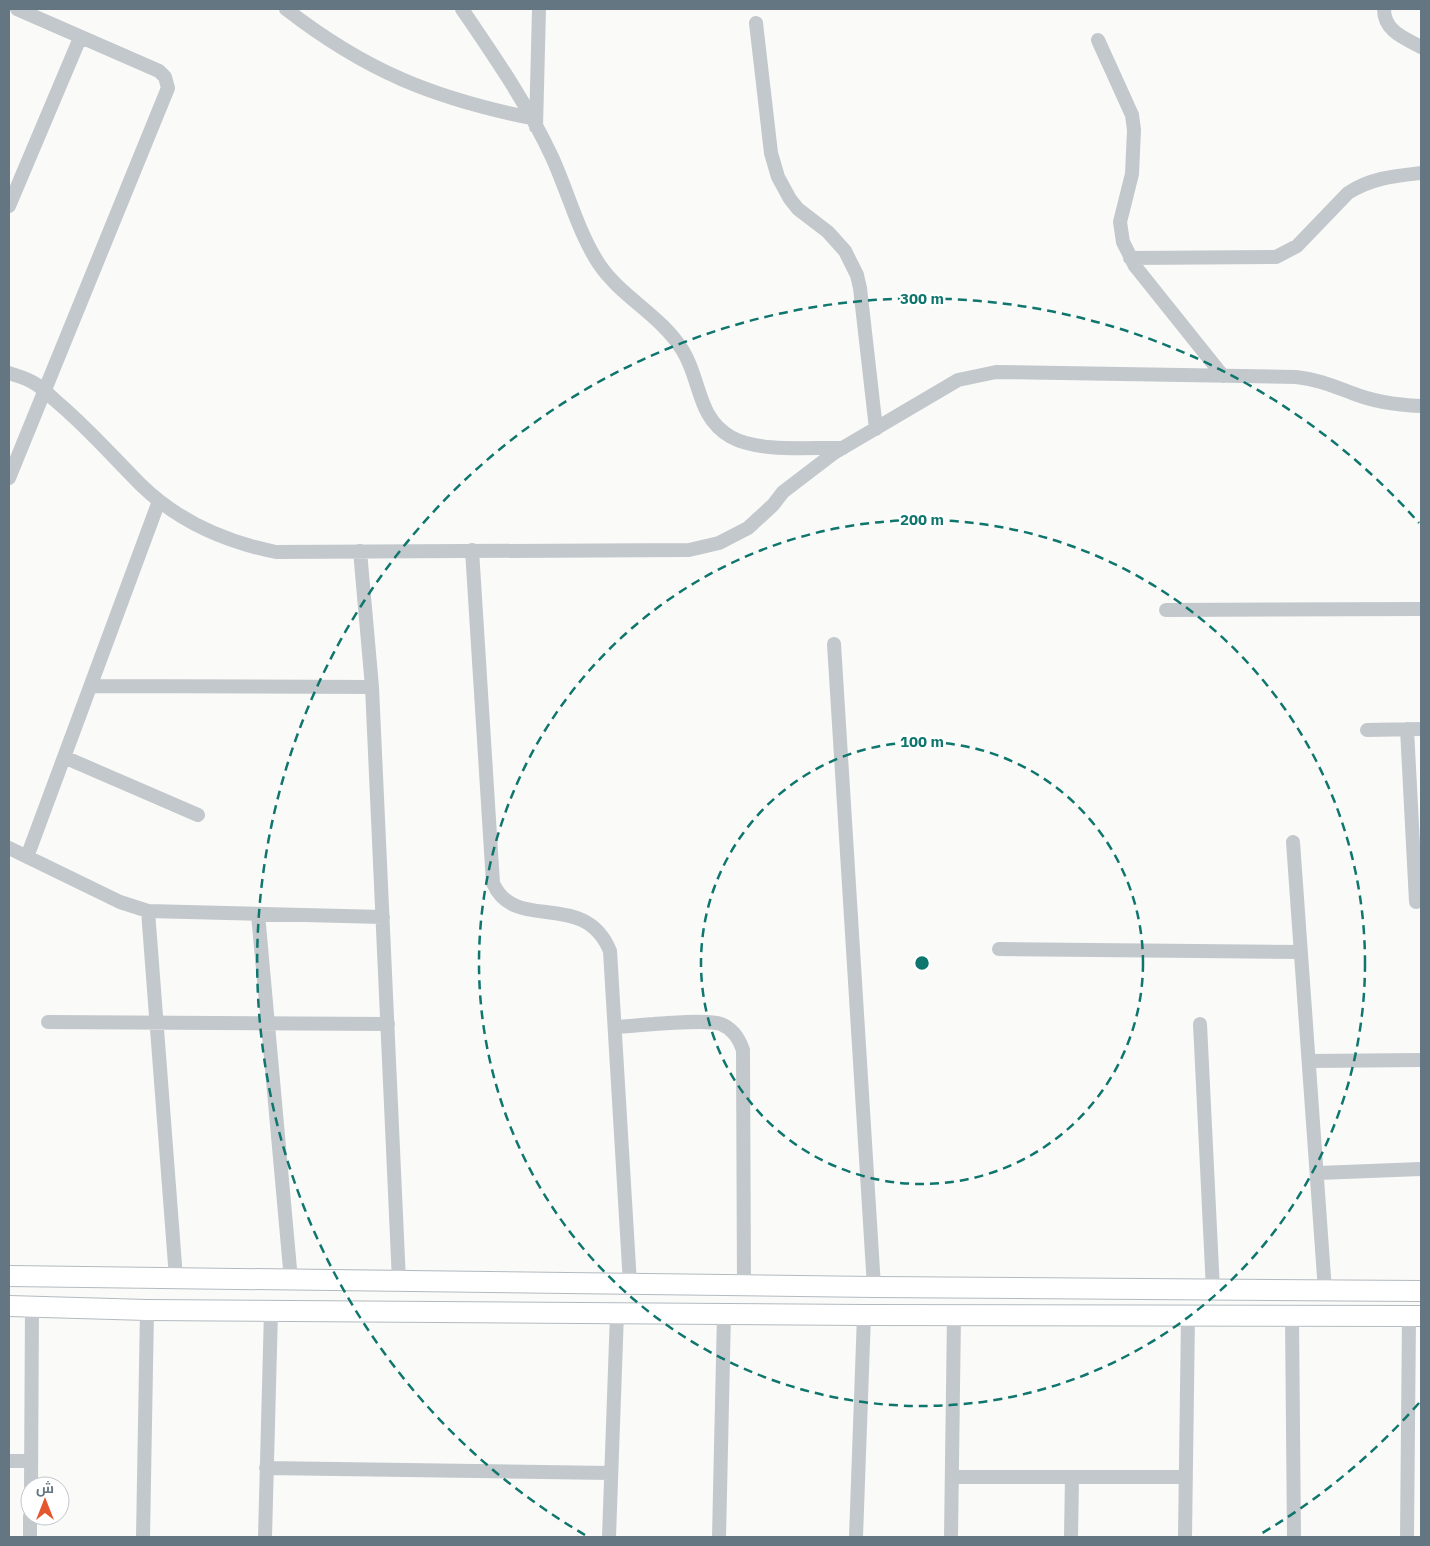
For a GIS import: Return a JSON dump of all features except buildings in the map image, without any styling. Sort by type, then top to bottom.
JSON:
[{"type":"street","points":[[9,478],[43,390],[168,88],[165,77],[159,71],[17,9]]},
{"type":"street","points":[[286,9],[345,51],[397,79],[464,103],[534,123]]},
{"type":"street","points":[[462,9],[534,123],[552,156],[591,251],[621,290],[657,319],[675,339],[691,367],[701,403],[712,421],[730,436],[753,446],[843,448]]},
{"type":"street","points":[[534,123],[539,9]]},
{"type":"street","points":[[1384,9],[1386,20],[1395,33],[1421,46]]},
{"type":"street","points":[[756,23],[772,153],[778,177],[786,194],[798,209],[837,241],[857,275],[862,302],[876,429]]},
{"type":"street","points":[[9,206],[80,38]]},
{"type":"street","points":[[1098,40],[1132,115],[1134,161],[1120,222],[1122,242],[1130,258],[1223,376]]},
{"type":"street","points":[[1130,258],[1276,257],[1297,246],[1348,194],[1358,187],[1378,179],[1421,173]]},
{"type":"street","points":[[9,373],[34,383],[43,390],[89,430],[159,501],[178,514],[215,534],[256,548],[276,552],[689,550],[704,548],[748,528],[773,505],[783,492],[843,448],[958,380],[982,374],[1009,372],[1310,378],[1368,398],[1421,406]]},
{"type":"street","points":[[27,857],[159,501]]},
{"type":"street","points":[[472,550],[493,883],[500,897],[512,906],[576,916],[588,921],[598,929],[610,951],[630,1284]]},
{"type":"street","points":[[360,551],[372,687],[399,1281]]},
{"type":"street","points":[[1166,610],[1421,609]]},
{"type":"street","points":[[834,644],[874,1287]]},
{"type":"street","points":[[91,686],[372,687]]},
{"type":"street","points":[[1367,730],[1414,729],[1416,902]]},
{"type":"street","points":[[64,757],[198,815]]},
{"type":"street","points":[[1293,842],[1325,1291]]},
{"type":"street","points":[[9,848],[120,902],[148,911],[383,917]]},
{"type":"street","points":[[148,911],[176,1278]]},
{"type":"street","points":[[258,914],[291,1280]]},
{"type":"street","points":[[999,949],[1301,952]]},
{"type":"street","points":[[48,1022],[388,1024]]},
{"type":"street","points":[[615,1027],[711,1022],[726,1026],[740,1043],[743,1050],[744,1285]]},
{"type":"street","points":[[1200,1024],[1212,1290]]},
{"type":"street","points":[[1310,1061],[1421,1060]]},
{"type":"street","points":[[1318,1173],[1421,1169]]},
{"type":"street","points":[[9,1276],[874,1287],[1421,1291]]},
{"type":"street","points":[[562,1313],[563,1283]]},
{"type":"street","points":[[1130,1289],[1132,1316]]},
{"type":"street","points":[[9,1306],[146,1310],[864,1316],[1415,1316],[1407,1436],[1407,1537]]},
{"type":"street","points":[[31,1476],[32,1307]]},
{"type":"street","points":[[143,1537],[146,1310]]},
{"type":"street","points":[[265,1537],[271,1311]]},
{"type":"street","points":[[609,1537],[617,1313]]},
{"type":"street","points":[[719,1537],[724,1314]]},
{"type":"street","points":[[951,1537],[954,1315]]},
{"type":"street","points":[[856,1537],[864,1316]]},
{"type":"street","points":[[1185,1537],[1188,1316]]},
{"type":"street","points":[[1292,1317],[1294,1537]]},
{"type":"street","points":[[1407,1436],[1421,1436]]},
{"type":"street","points":[[9,1461],[31,1461]]},
{"type":"street","points":[[266,1468],[611,1473]]},
{"type":"street","points":[[952,1477],[1186,1477]]},
{"type":"street","points":[[1071,1537],[1072,1477]]}]
